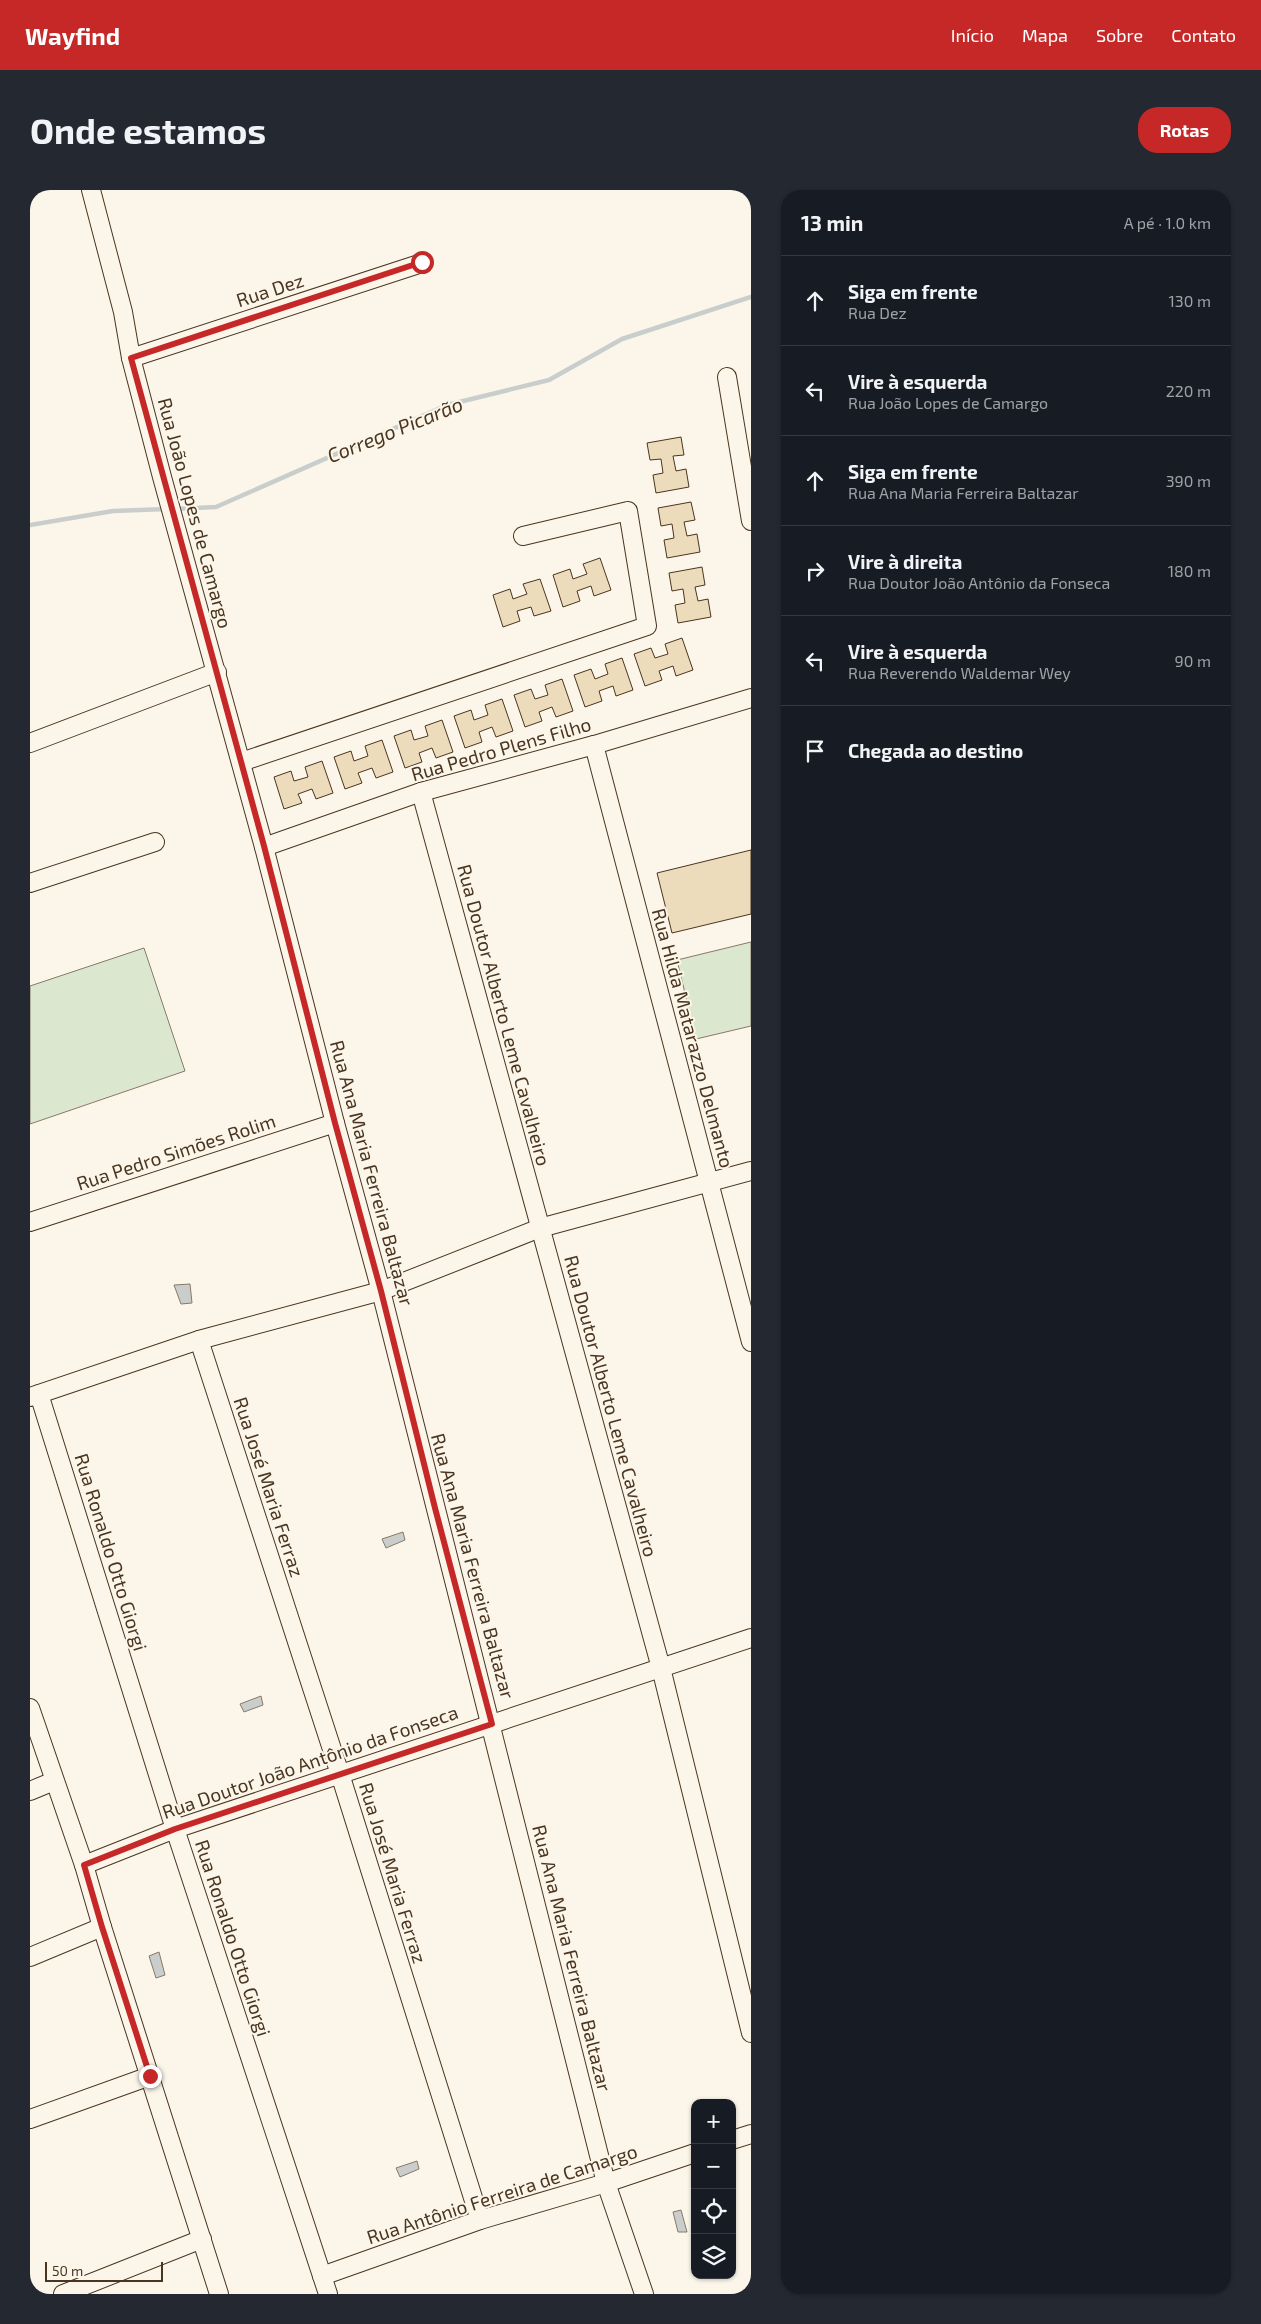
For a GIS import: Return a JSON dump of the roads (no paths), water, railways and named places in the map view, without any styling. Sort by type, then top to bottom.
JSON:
[{"type":"street","name":"Rua João Lopes de Camargo","points":[[91,190],[123,312],[131,358],[162,477],[264,846]]},
{"type":"street","name":"Rua Dez","points":[[131,358],[422,262]]},
{"type":"street","points":[[727,377],[751,521]]},
{"type":"street","points":[[241,762],[647,626],[628,511],[523,536]]},
{"type":"street","points":[[30,743],[216,672]]},
{"type":"street","name":"Rua Pedro Plens Filho","points":[[264,846],[421,792],[594,746],[751,698]]},
{"type":"street","name":"Rua Hilda Matarazzo Delmanto","points":[[594,746],[751,1342]]},
{"type":"street","name":"Rua Doutor Alberto Leme Cavalheiro","points":[[421,792],[661,1668],[751,2032]]},
{"type":"street","points":[[30,883],[154,842]]},
{"type":"street","name":"Rua Ana Maria Ferreira Baltazar","points":[[264,846],[492,1724],[606,2183],[644,2294]]},
{"type":"street","name":"Rua Pedro Simões Rolim","points":[[30,1222],[335,1123]]},
{"type":"street","points":[[35,1396],[198,1340],[381,1291],[540,1228],[751,1171]]},
{"type":"street","name":"Rua José Maria Ferraz","points":[[198,1340],[340,1774],[480,2220]]},
{"type":"street","name":"Rua Ronaldo Otto Giorgi","points":[[35,1396],[328,2294]]},
{"type":"street","name":"Rua Doutor João Antônio da Fonseca","points":[[84,1865],[175,1829],[751,1638]]},
{"type":"street","points":[[30,1708],[84,1865],[219,2294]]},
{"type":"street","points":[[30,1792],[54,1781]]},
{"type":"street","points":[[30,1957],[102,1927]]},
{"type":"street","points":[[30,2119],[150,2076]]},
{"type":"street","points":[[736,2139],[751,2134]]},
{"type":"street","name":"Rua Antônio Ferreira de Camargo","points":[[322,2276],[480,2220],[606,2183],[691,2154]]},
{"type":"street","points":[[63,2294],[202,2239]]},
{"type":"waterway","name":"Corrego Picarão","points":[[175,509],[216,507],[447,405],[549,380],[622,339],[751,297]]},
{"type":"waterway","name":"Corrego Picarão","points":[[30,525],[113,511],[167,509]]}]
